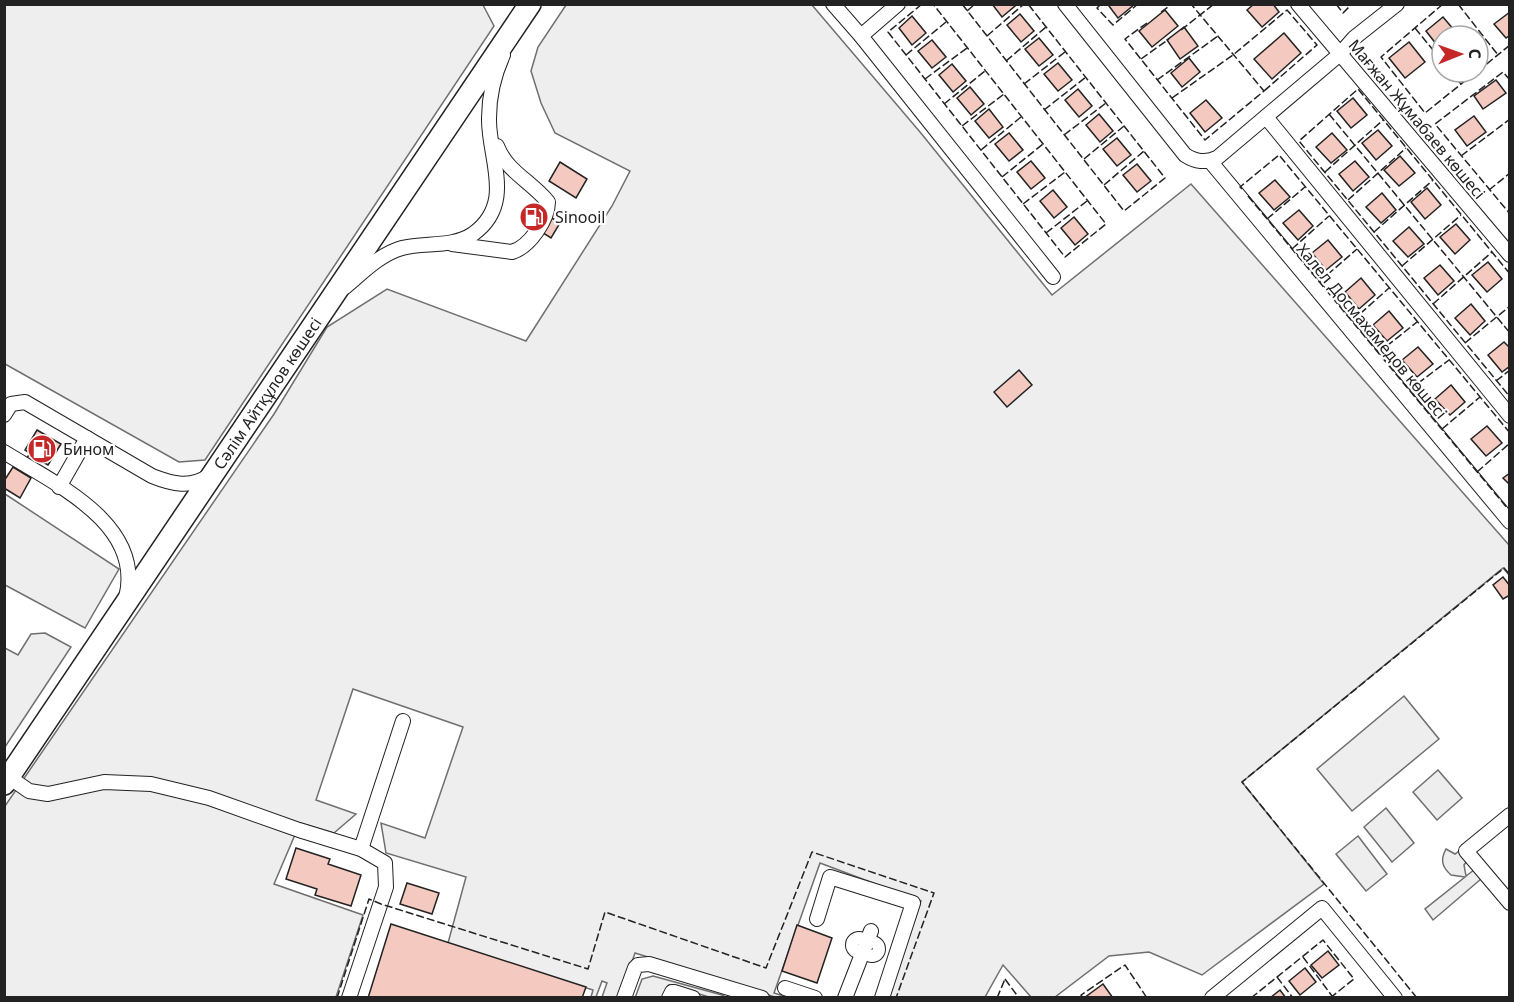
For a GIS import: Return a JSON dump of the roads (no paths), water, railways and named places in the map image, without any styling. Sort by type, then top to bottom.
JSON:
[{"type":"highway","name":"Сәлім Айтқұлов көшесі","points":[[7,780],[530,4]]},
{"type":"street","points":[[833,4],[1053,277]]},
{"type":"street","points":[[861,36],[898,4]]},
{"type":"street","points":[[1065,4],[1185,155],[1194,160],[1210,161],[1217,158],[1266,117],[1340,54],[1354,38],[1397,4]]},
{"type":"street","name":"Мағжан Жұмабаев көшесі","points":[[1298,4],[1509,255]]},
{"type":"street","points":[[444,244],[472,235],[484,224],[495,205],[498,183],[490,140],[491,93],[498,66],[516,26]]},
{"type":"street","points":[[332,298],[384,256],[401,248],[444,244],[469,245],[512,252],[526,246],[546,214],[548,202],[512,171],[499,150],[494,137],[491,93]]},
{"type":"street","points":[[1266,117],[1509,416]]},
{"type":"street","name":"Халел Досмахамедов көшесі","points":[[1210,161],[1509,522]]},
{"type":"street","points":[[4,415],[11,404],[25,402],[152,476],[172,484],[195,482],[216,471]]},
{"type":"street","points":[[59,487],[87,438]]},
{"type":"street","points":[[4,452],[93,509],[110,527],[126,557],[129,586],[118,616]]},
{"type":"street","points":[[361,849],[403,721]]},
{"type":"street","points":[[7,780],[29,791],[48,794],[104,782],[151,784],[209,798],[361,849],[385,863],[386,887],[349,998]]},
{"type":"street","points":[[1509,815],[1466,851],[1509,903]]},
{"type":"street","points":[[817,919],[830,877],[913,903],[882,998]]},
{"type":"street","points":[[1212,998],[1322,908],[1395,998]]},
{"type":"street","points":[[845,998],[866,945]]},
{"type":"street","points":[[624,998],[635,968],[638,965],[649,964],[762,998]]},
{"type":"street","points":[[632,998],[638,979],[650,972],[738,998]]},
{"type":"street","points":[[785,988],[815,998]]},
{"type":"street","points":[[669,998],[672,992],[693,998]]},
{"type":"place","name":"Sinooil","points":[[534,217]]},
{"type":"place","name":"Бином","points":[[42,449]]}]
